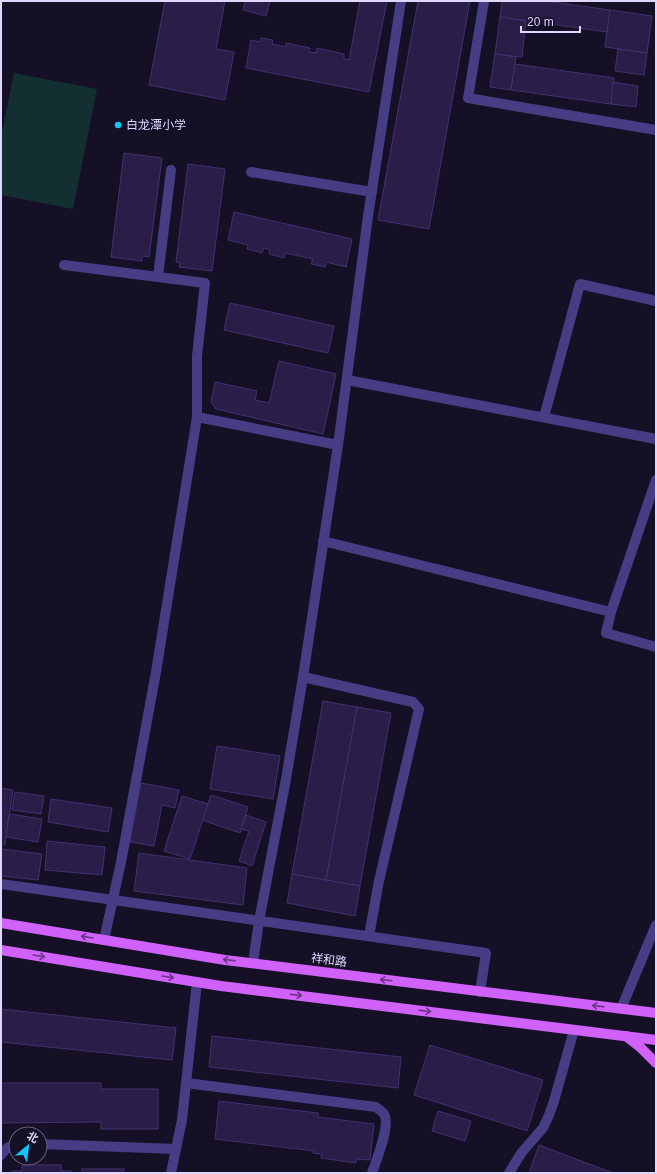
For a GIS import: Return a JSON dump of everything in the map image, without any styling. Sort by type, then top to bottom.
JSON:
[{"type":"main road","name":"祥和路","points":[[1,923],[225,960],[654,1012]]},
{"type":"main road","points":[[1,950],[245,989],[656,1040]]},
{"type":"main road","points":[[626,1036],[656,1063]]},
{"type":"street","points":[[253,963],[303,677],[338,445],[372,192],[401,1]]},
{"type":"street","points":[[484,1],[468,98],[656,130]]},
{"type":"street","points":[[158,277],[171,170]]},
{"type":"street","points":[[251,172],[372,192]]},
{"type":"street","points":[[64,265],[205,283],[197,356],[197,417],[156,672],[121,862],[104,940]]},
{"type":"street","points":[[544,417],[580,284],[656,301]]},
{"type":"street","points":[[347,380],[656,439]]},
{"type":"street","points":[[197,417],[338,445]]},
{"type":"street","points":[[656,480],[611,612],[606,633],[656,647]]},
{"type":"street","points":[[323,541],[611,612]]},
{"type":"street","points":[[303,677],[413,702],[419,709],[379,880],[369,936]]},
{"type":"street","points":[[1,884],[486,953],[480,992]]},
{"type":"street","points":[[621,1009],[656,925]]},
{"type":"street","points":[[171,1173],[182,1120],[197,982]]},
{"type":"street","points":[[509,1173],[522,1152],[543,1128],[549,1115],[574,1030]]},
{"type":"street","points":[[186,1083],[376,1107],[384,1114],[386,1122],[379,1153],[372,1173]]},
{"type":"street","points":[[48,1144],[176,1149]]},
{"type":"street","points":[[1,1155],[8,1147]]},
{"type":"green space","points":[[14,73],[97,89],[73,209],[1,195],[1,137]]},
{"type":"building","points":[[165,1],[225,1],[216,49],[234,52],[225,100],[149,85]]},
{"type":"building","points":[[245,1],[270,1],[266,16],[243,10]]},
{"type":"building","points":[[360,1],[387,1],[369,92],[246,68],[251,40],[260,42],[261,38],[273,40],[272,44],[286,47],[286,43],[310,48],[309,52],[316,53],[317,48],[344,54],[344,59],[349,60]]},
{"type":"building","points":[[418,1],[470,1],[429,229],[378,220]]},
{"type":"building","points":[[502,1],[545,1],[610,10],[607,32],[500,17]]},
{"type":"building","points":[[610,10],[652,16],[647,53],[605,47]]},
{"type":"building","points":[[500,17],[526,21],[522,57],[495,54]]},
{"type":"building","points":[[618,49],[647,53],[644,75],[615,71]]},
{"type":"building","points":[[495,54],[516,57],[511,90],[490,87]]},
{"type":"building","points":[[515,64],[614,78],[611,104],[511,90]]},
{"type":"building","points":[[613,82],[638,86],[636,107],[611,104]]},
{"type":"building","points":[[124,153],[162,158],[149,257],[142,256],[142,261],[111,257]]},
{"type":"building","points":[[188,164],[225,169],[212,271],[179,267],[180,263],[176,262]]},
{"type":"building","points":[[234,212],[352,239],[346,267],[326,262],[325,267],[311,264],[313,259],[285,253],[284,258],[269,254],[270,250],[264,248],[262,253],[247,249],[248,245],[228,240]]},
{"type":"building","points":[[230,303],[334,326],[328,353],[224,330]]},
{"type":"building","points":[[279,361],[336,374],[323,434],[216,409],[211,402],[215,382],[257,391],[255,400],[269,403]]},
{"type":"building","points":[[323,701],[357,707],[326,880],[292,874]]},
{"type":"building","points":[[357,707],[391,713],[360,886],[326,880]]},
{"type":"building","points":[[217,746],[280,756],[273,799],[210,789]]},
{"type":"building","points":[[141,783],[179,790],[175,808],[162,805],[154,846],[130,842]]},
{"type":"building","points":[[1,788],[13,790],[5,845],[1,845]]},
{"type":"building","points":[[15,792],[44,796],[41,814],[12,810]]},
{"type":"building","points":[[211,795],[248,807],[240,833],[202,820]]},
{"type":"building","points":[[182,796],[208,804],[190,859],[164,851]]},
{"type":"building","points":[[51,799],[112,808],[108,832],[48,822]]},
{"type":"building","points":[[9,814],[42,819],[38,842],[6,837]]},
{"type":"building","points":[[246,815],[266,822],[252,866],[239,861],[249,831],[241,829]]},
{"type":"building","points":[[47,841],[105,847],[102,875],[45,870]]},
{"type":"building","points":[[1,849],[42,854],[38,880],[1,876]]},
{"type":"building","points":[[139,853],[247,868],[243,905],[134,891]]},
{"type":"building","points":[[292,874],[360,886],[355,916],[287,903]]},
{"type":"building","points":[[1,1009],[176,1028],[172,1060],[1,1042]]},
{"type":"building","points":[[212,1036],[401,1057],[398,1088],[209,1067]]},
{"type":"building","points":[[430,1045],[543,1080],[527,1131],[414,1095]]},
{"type":"building","points":[[1,1083],[101,1083],[101,1089],[158,1089],[158,1129],[101,1129],[101,1122],[1,1123]]},
{"type":"building","points":[[219,1101],[318,1113],[318,1117],[374,1124],[370,1160],[356,1159],[356,1163],[321,1158],[322,1154],[313,1153],[314,1151],[215,1139]]},
{"type":"building","points":[[438,1111],[471,1121],[465,1141],[432,1131]]},
{"type":"building","points":[[539,1145],[613,1173],[529,1173]]},
{"type":"building","points":[[61,1165],[61,1171],[71,1171],[71,1173],[12,1173],[12,1171],[22,1171],[22,1166]]},
{"type":"building","points":[[82,1169],[124,1169],[124,1173],[82,1173]]},
{"type":"place","name":"白龙潭小学","points":[[118,125]]}]
